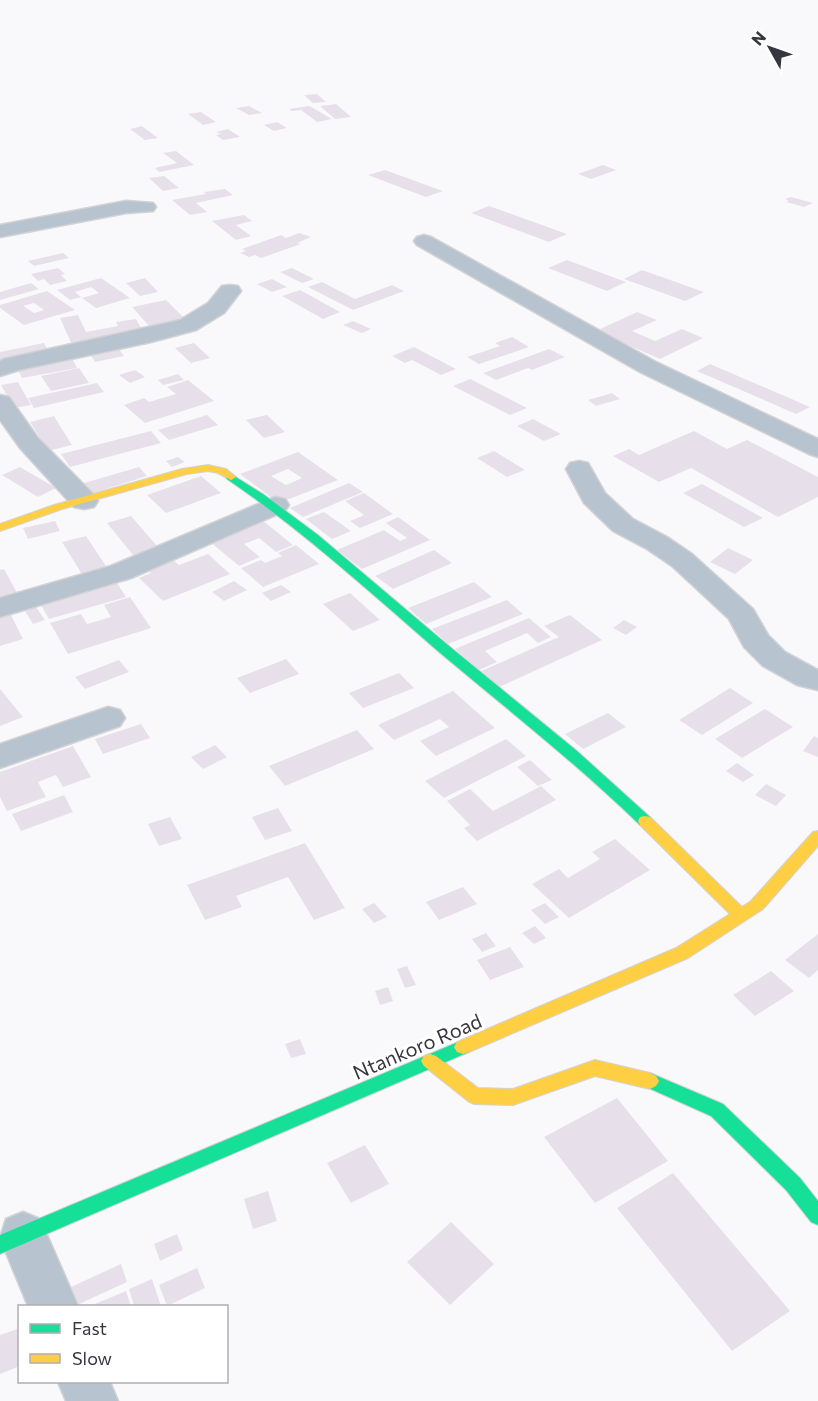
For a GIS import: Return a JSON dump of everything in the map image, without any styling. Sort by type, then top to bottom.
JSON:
[{"type":"street","points":[[0,231],[126,207],[146,207]]},
{"type":"street","points":[[424,241],[648,367],[818,448]]},
{"type":"street","points":[[0,369],[12,364],[188,325],[216,308],[230,291]]},
{"type":"street","points":[[0,402],[29,443],[84,501]]},
{"type":"street","points":[[0,528],[186,471],[208,468],[222,471],[238,479],[275,505],[512,706],[598,775],[742,916]]},
{"type":"street","points":[[579,469],[594,497],[623,525],[657,543],[682,560],[742,615],[755,640],[774,659],[818,681]]},
{"type":"street","points":[[0,608],[121,572],[275,505]]},
{"type":"street","points":[[0,756],[108,718]]},
{"type":"street","name":"Ntankoro Road","points":[[11,1240],[682,954],[757,904],[818,836]]},
{"type":"street","points":[[430,1061],[474,1096],[513,1097],[595,1068],[647,1080],[717,1110],[793,1184],[818,1216]]},
{"type":"street","points":[[11,1240],[52,1305]]},
{"type":"street","points":[[84,1383],[92,1401]]},
{"type":"building","points":[[317,94],[326,102],[313,103],[304,95]]},
{"type":"building","points":[[336,104],[351,117],[335,119],[320,106]]},
{"type":"building","points":[[249,106],[262,113],[249,115],[236,108]]},
{"type":"building","points":[[309,106],[332,119],[317,122],[301,110],[289,109]]},
{"type":"building","points":[[201,112],[216,122],[203,125],[188,114]]},
{"type":"building","points":[[277,122],[287,128],[274,131],[264,125]]},
{"type":"building","points":[[142,126],[158,138],[145,140],[130,129]]},
{"type":"building","points":[[228,129],[240,137],[223,140],[216,135],[221,134],[216,132]]},
{"type":"building","points":[[176,151],[194,165],[159,172],[155,168],[177,163],[163,153]]},
{"type":"building","points":[[603,165],[616,170],[591,179],[578,174]]},
{"type":"building","points":[[385,170],[443,191],[426,197],[368,175]]},
{"type":"building","points":[[164,176],[179,188],[163,191],[149,178]]},
{"type":"building","points":[[225,189],[233,195],[196,203],[207,212],[190,215],[172,200],[206,194],[204,192]]},
{"type":"building","points":[[791,197],[813,203],[804,207],[786,202],[789,201],[785,199]]},
{"type":"building","points":[[489,206],[567,234],[549,242],[471,213]]},
{"type":"building","points":[[244,215],[252,221],[236,225],[251,236],[236,240],[212,221]]},
{"type":"building","points":[[299,233],[311,237],[297,243],[301,244],[261,258],[255,255],[249,257],[240,253],[246,251],[242,249],[281,235],[286,238]]},
{"type":"building","points":[[63,253],[69,258],[34,266],[28,261]]},
{"type":"building","points":[[567,260],[626,282],[607,291],[548,268]]},
{"type":"building","points":[[58,268],[65,274],[61,275],[67,281],[50,285],[44,279],[38,281],[31,274]]},
{"type":"building","points":[[292,268],[314,279],[302,283],[280,272]]},
{"type":"building","points":[[642,270],[704,292],[685,301],[624,279]]},
{"type":"building","points":[[101,278],[130,298],[96,308],[82,298],[99,293],[91,287],[75,292],[81,297],[70,300],[57,290]]},
{"type":"building","points":[[145,278],[158,292],[140,296],[126,283]]},
{"type":"building","points":[[272,279],[287,287],[272,292],[257,284]]},
{"type":"building","points":[[322,282],[355,299],[392,285],[404,291],[353,310],[308,287]]},
{"type":"building","points":[[31,283],[39,289],[0,300],[0,292]]},
{"type":"building","points":[[300,290],[340,312],[323,319],[282,296]]},
{"type":"building","points":[[47,291],[75,310],[24,325],[0,308],[0,305]],"holes":[[[34,303],[44,310],[34,313],[23,306]]]},
{"type":"building","points":[[166,300],[185,319],[150,327],[132,307]]},
{"type":"building","points":[[637,312],[657,320],[632,331],[655,341],[682,329],[703,338],[660,359],[596,331]]},
{"type":"building","points":[[78,315],[86,332],[118,326],[116,322],[136,319],[145,335],[73,347],[60,318]]},
{"type":"building","points":[[353,321],[371,329],[362,333],[343,325]]},
{"type":"building","points":[[512,337],[529,347],[479,364],[467,357],[500,346],[495,343]]},
{"type":"building","points":[[44,343],[49,352],[0,362],[0,352]]},
{"type":"building","points":[[194,343],[210,358],[191,363],[175,348]]},
{"type":"building","points":[[414,347],[456,369],[441,375],[412,360],[405,363],[392,356]]},
{"type":"building","points":[[119,349],[124,356],[95,362],[90,354]]},
{"type":"building","points":[[549,349],[565,357],[532,370],[528,368],[496,380],[483,373]]},
{"type":"building","points":[[73,360],[77,368],[22,378],[18,370]]},
{"type":"building","points":[[710,364],[810,407],[796,414],[697,371]]},
{"type":"building","points":[[79,368],[89,383],[51,391],[41,376]]},
{"type":"building","points":[[135,370],[145,377],[130,383],[119,375]]},
{"type":"building","points":[[178,374],[184,380],[163,385],[158,380]]},
{"type":"building","points":[[470,379],[527,408],[510,415],[453,386]]},
{"type":"building","points":[[188,380],[214,401],[145,423],[124,405],[144,398],[149,402],[176,394],[167,387]]},
{"type":"building","points":[[18,382],[31,405],[14,408],[1,385]]},
{"type":"building","points":[[97,383],[104,392],[34,408],[28,398]]},
{"type":"building","points":[[612,393],[620,399],[596,406],[588,400]]},
{"type":"building","points":[[207,415],[218,425],[169,440],[158,430]]},
{"type":"building","points":[[267,415],[285,432],[264,438],[246,420]]},
{"type":"building","points":[[54,416],[72,445],[48,451],[30,422]]},
{"type":"building","points":[[533,419],[561,434],[544,441],[517,426]]},
{"type":"building","points":[[151,431],[161,443],[70,467],[61,454]]},
{"type":"building","points":[[694,431],[727,449],[747,440],[818,477],[818,497],[778,517],[691,468],[659,482],[613,456],[629,449],[639,455]]},
{"type":"building","points":[[494,451],[525,470],[507,477],[477,458]]},
{"type":"building","points":[[298,452],[338,480],[279,503],[240,474]],"holes":[[[288,469],[302,478],[286,485],[271,476]]]},
{"type":"building","points":[[178,457],[185,462],[172,467],[166,461]]},
{"type":"building","points":[[20,467],[56,488],[38,497],[2,475]]},
{"type":"building","points":[[139,467],[147,476],[90,494],[81,484]]},
{"type":"building","points":[[201,476],[221,493],[166,513],[147,495]]},
{"type":"building","points":[[349,483],[363,492],[303,517],[290,508]]},
{"type":"building","points":[[702,484],[763,518],[744,527],[683,493]]},
{"type":"building","points":[[364,493],[393,514],[360,528],[350,521],[364,515],[345,501]]},
{"type":"building","points":[[324,512],[351,531],[332,539],[306,519]]},
{"type":"building","points":[[131,516],[158,547],[133,555],[107,523]]},
{"type":"building","points":[[398,517],[430,540],[362,569],[337,550],[384,530],[400,541],[407,538],[386,523]]},
{"type":"building","points":[[262,520],[293,545],[276,552],[259,538],[244,544],[260,557],[239,566],[209,541]]},
{"type":"building","points":[[55,521],[60,531],[28,539],[23,528]]},
{"type":"building","points":[[86,536],[110,572],[85,579],[62,542]]},
{"type":"building","points":[[296,545],[319,564],[263,587],[241,568],[261,560],[265,563],[282,556],[278,553]]},
{"type":"building","points":[[728,548],[753,560],[735,574],[710,562]]},
{"type":"building","points":[[434,550],[452,563],[393,589],[375,576]]},
{"type":"building","points":[[208,554],[230,574],[163,601],[139,578],[151,573],[148,570],[173,560],[179,565]]},
{"type":"building","points":[[4,569],[21,600],[0,605],[0,570]]},
{"type":"building","points":[[234,581],[247,590],[224,601],[212,592]]},
{"type":"building","points":[[474,582],[492,597],[426,624],[408,608]]},
{"type":"building","points":[[117,583],[126,597],[49,619],[41,605]]},
{"type":"building","points":[[281,585],[291,592],[271,601],[262,593]]},
{"type":"building","points":[[350,593],[380,620],[353,631],[323,604]]},
{"type":"building","points":[[130,597],[151,628],[68,654],[50,623],[81,614],[87,624],[111,617],[104,605]]},
{"type":"building","points":[[507,600],[523,614],[448,644],[432,629]]},
{"type":"building","points":[[36,607],[45,620],[33,624],[25,611]]},
{"type":"building","points":[[11,615],[23,639],[0,646],[0,617]]},
{"type":"building","points":[[570,615],[602,640],[497,688],[479,672],[559,637],[544,626]]},
{"type":"building","points":[[529,618],[551,637],[538,643],[527,633],[485,651],[497,662],[479,670],[455,649]]},
{"type":"building","points":[[624,620],[637,627],[626,635],[613,628]]},
{"type":"building","points":[[286,659],[299,674],[250,693],[237,678]]},
{"type":"building","points":[[119,660],[129,672],[85,689],[75,677]]},
{"type":"building","points":[[399,673],[414,688],[363,708],[349,693]]},
{"type":"building","points":[[730,688],[753,703],[702,735],[679,720]]},
{"type":"building","points":[[0,689],[23,717],[0,726]]},
{"type":"building","points":[[453,691],[495,728],[436,756],[420,741],[449,727],[440,719],[394,740],[378,725]]},
{"type":"building","points":[[765,709],[793,727],[742,758],[715,739]]},
{"type":"building","points":[[608,713],[626,727],[583,749],[565,734]]},
{"type":"building","points":[[141,724],[150,738],[103,754],[95,739]]},
{"type":"building","points":[[357,730],[374,749],[285,786],[269,766]]},
{"type":"building","points":[[814,736],[818,738],[818,757],[803,751]]},
{"type":"building","points":[[506,739],[526,756],[444,798],[425,781]]},
{"type":"building","points":[[215,745],[227,757],[203,769],[191,757]]},
{"type":"building","points":[[73,746],[91,777],[63,787],[56,775],[38,782],[46,797],[7,811],[0,797],[0,772]]},
{"type":"building","points":[[530,760],[552,780],[538,786],[517,767]]},
{"type":"building","points":[[737,763],[754,775],[743,782],[726,771]]},
{"type":"building","points":[[766,784],[786,795],[776,806],[755,795]]},
{"type":"building","points":[[541,786],[556,800],[477,841],[464,828],[470,825],[447,801],[470,789],[493,811]]},
{"type":"building","points":[[64,795],[73,812],[21,831],[12,814]]},
{"type":"building","points":[[278,808],[292,831],[265,840],[252,817]]},
{"type":"building","points":[[170,817],[182,839],[159,846],[148,824]]},
{"type":"building","points":[[615,839],[650,870],[569,918],[532,884],[559,869],[568,878],[600,859],[592,852]]},
{"type":"building","points":[[305,843],[345,908],[314,920],[288,877],[236,896],[242,907],[205,920],[187,885]]},
{"type":"building","points":[[463,887],[477,904],[439,920],[426,902]]},
{"type":"building","points":[[374,903],[387,917],[374,923],[362,909]]},
{"type":"building","points":[[545,903],[559,917],[545,924],[531,910]]},
{"type":"building","points":[[535,926],[546,938],[534,944],[522,933]]},
{"type":"building","points":[[486,933],[496,946],[482,952],[472,939]]},
{"type":"building","points":[[818,934],[818,970],[809,978],[785,960]]},
{"type":"building","points":[[510,947],[524,967],[490,980],[477,960]]},
{"type":"building","points":[[407,966],[416,985],[405,988],[397,969]]},
{"type":"building","points":[[771,971],[794,991],[755,1016],[733,995]]},
{"type":"building","points":[[388,987],[393,1001],[380,1005],[375,991]]},
{"type":"building","points":[[300,1039],[306,1054],[291,1058],[285,1044]]},
{"type":"building","points":[[617,1098],[668,1161],[595,1203],[544,1137]]},
{"type":"building","points":[[365,1145],[389,1184],[351,1203],[327,1163]]},
{"type":"building","points":[[673,1173],[790,1311],[732,1351],[617,1208]]},
{"type":"building","points":[[268,1191],[277,1221],[253,1229],[244,1199]]},
{"type":"building","points":[[451,1222],[494,1264],[450,1305],[407,1262]]},
{"type":"building","points":[[177,1234],[183,1250],[160,1261],[154,1244]]},
{"type":"building","points":[[121,1264],[127,1282],[77,1305],[71,1287]]},
{"type":"building","points":[[197,1268],[205,1288],[167,1305],[159,1285]]},
{"type":"building","points":[[152,1279],[161,1305],[134,1305],[129,1289]]},
{"type":"building","points":[[126,1291],[131,1305],[92,1305]]},
{"type":"building","points":[[18,1329],[18,1367],[0,1374],[0,1335]]},
{"type":"traffic: fast","points":[[231,477],[287,516],[340,559],[444,649],[572,754],[645,821]]},
{"type":"traffic: fast","points":[[0,1245],[463,1047]]},
{"type":"traffic: fast","points":[[650,1081],[717,1110],[793,1184],[818,1216]]},
{"type":"traffic: slow","points":[[0,528],[58,507],[186,471],[208,468],[222,471],[231,477]]},
{"type":"traffic: slow","points":[[645,821],[742,916]]},
{"type":"traffic: slow","points":[[463,1047],[682,953],[757,905],[818,836]]},
{"type":"traffic: slow","points":[[430,1061],[474,1096],[513,1097],[595,1068],[650,1081]]}]
